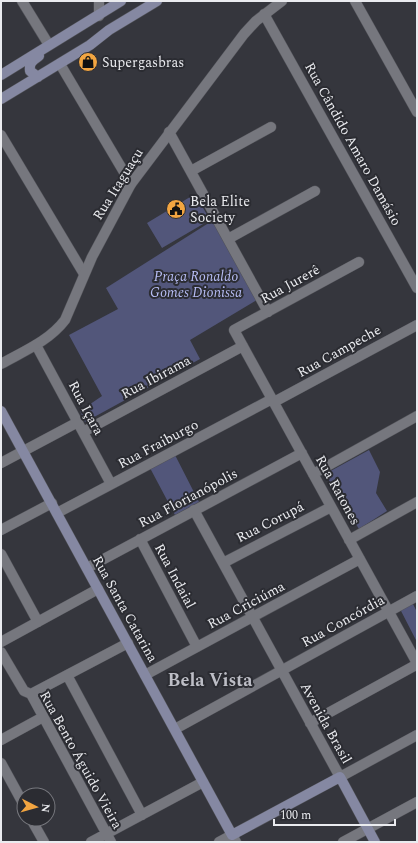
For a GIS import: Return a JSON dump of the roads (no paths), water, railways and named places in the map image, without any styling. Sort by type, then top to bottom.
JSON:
[{"type":"main road","points":[[1,75],[99,16],[121,1]]},
{"type":"main road","points":[[109,30],[123,15],[148,1]]},
{"type":"main road","points":[[1,100],[90,45],[109,30],[156,1]]},
{"type":"main road","points":[[38,77],[30,71],[32,61],[54,48],[66,36]]},
{"type":"main road","name":"Rua Santa Catarina","points":[[1,411],[234,838]]},
{"type":"main road","points":[[234,838],[340,777]]},
{"type":"main road","name":"Avenida Brasil","points":[[340,777],[375,842]]},
{"type":"street","points":[[22,1],[49,46]]},
{"type":"street","points":[[99,1],[99,16]]},
{"type":"street","name":"Rua Itaguaçu","points":[[1,364],[36,345],[54,333],[66,320],[84,274],[100,239],[131,184],[244,34],[264,14],[282,1]]},
{"type":"street","points":[[355,1],[417,112]]},
{"type":"street","name":"Rua Cândido Amaro Damásio","points":[[264,14],[417,288]]},
{"type":"street","points":[[60,64],[131,184]]},
{"type":"street","points":[[191,171],[271,127]]},
{"type":"street","points":[[170,132],[268,312]]},
{"type":"street","points":[[1,135],[84,274]]},
{"type":"street","points":[[228,239],[315,191]]},
{"type":"street","name":"Rua Jurerê","points":[[234,330],[358,262]]},
{"type":"street","name":"Rua Campeche","points":[[273,401],[417,324]]},
{"type":"street","name":"Rua Ratones","points":[[234,330],[417,665]]},
{"type":"street","name":"Rua Içara","points":[[36,345],[111,484]]},
{"type":"street","name":"Rua Ibirama","points":[[83,432],[243,346]]},
{"type":"street","name":"Rua Fraiburgo","points":[[57,513],[273,401]]},
{"type":"street","points":[[313,474],[417,416]]},
{"type":"street","points":[[1,463],[78,422]]},
{"type":"street","name":"Rua Florianópolis","points":[[87,568],[302,453]]},
{"type":"street","points":[[349,540],[417,502]]},
{"type":"street","points":[[1,530],[52,503]]},
{"type":"street","name":"Rua Corupá","points":[[223,563],[331,507]]},
{"type":"street","name":"Avenida Brasil","points":[[194,510],[340,777]]},
{"type":"street","name":"Rua Indaial","points":[[140,539],[197,647]]},
{"type":"street","points":[[1,554],[38,622]]},
{"type":"street","name":"Rua Criciúma","points":[[145,675],[360,559]]},
{"type":"street","points":[[1,642],[98,589]]},
{"type":"street","name":"Rua Concórdia","points":[[175,729],[416,598]]},
{"type":"street","points":[[31,694],[128,643]]},
{"type":"street","name":"Rua Bento Águido Vieira","points":[[1,652],[24,691],[31,694],[108,838]]},
{"type":"street","points":[[310,723],[417,665]]},
{"type":"street","points":[[67,675],[142,815]]},
{"type":"street","points":[[1,740],[43,717]]},
{"type":"street","points":[[340,777],[417,735]]},
{"type":"street","points":[[1,764],[16,791]]},
{"type":"street","points":[[92,842],[108,838],[142,815],[203,782]]},
{"type":"street","points":[[343,842],[417,802]]},
{"type":"street","points":[[36,827],[44,842]]},
{"type":"street","points":[[219,842],[234,838]]},
{"type":"place","name":"Supergasbras","points":[[88,62]]},
{"type":"place","name":"Bela Elite Society","points":[[176,209]]},
{"type":"district","name":"Bela Vista","points":[[210,680]]},
{"type":"park label","name":"Praça Ronaldo Gomes Dionissa","points":[[196,284]]}]
